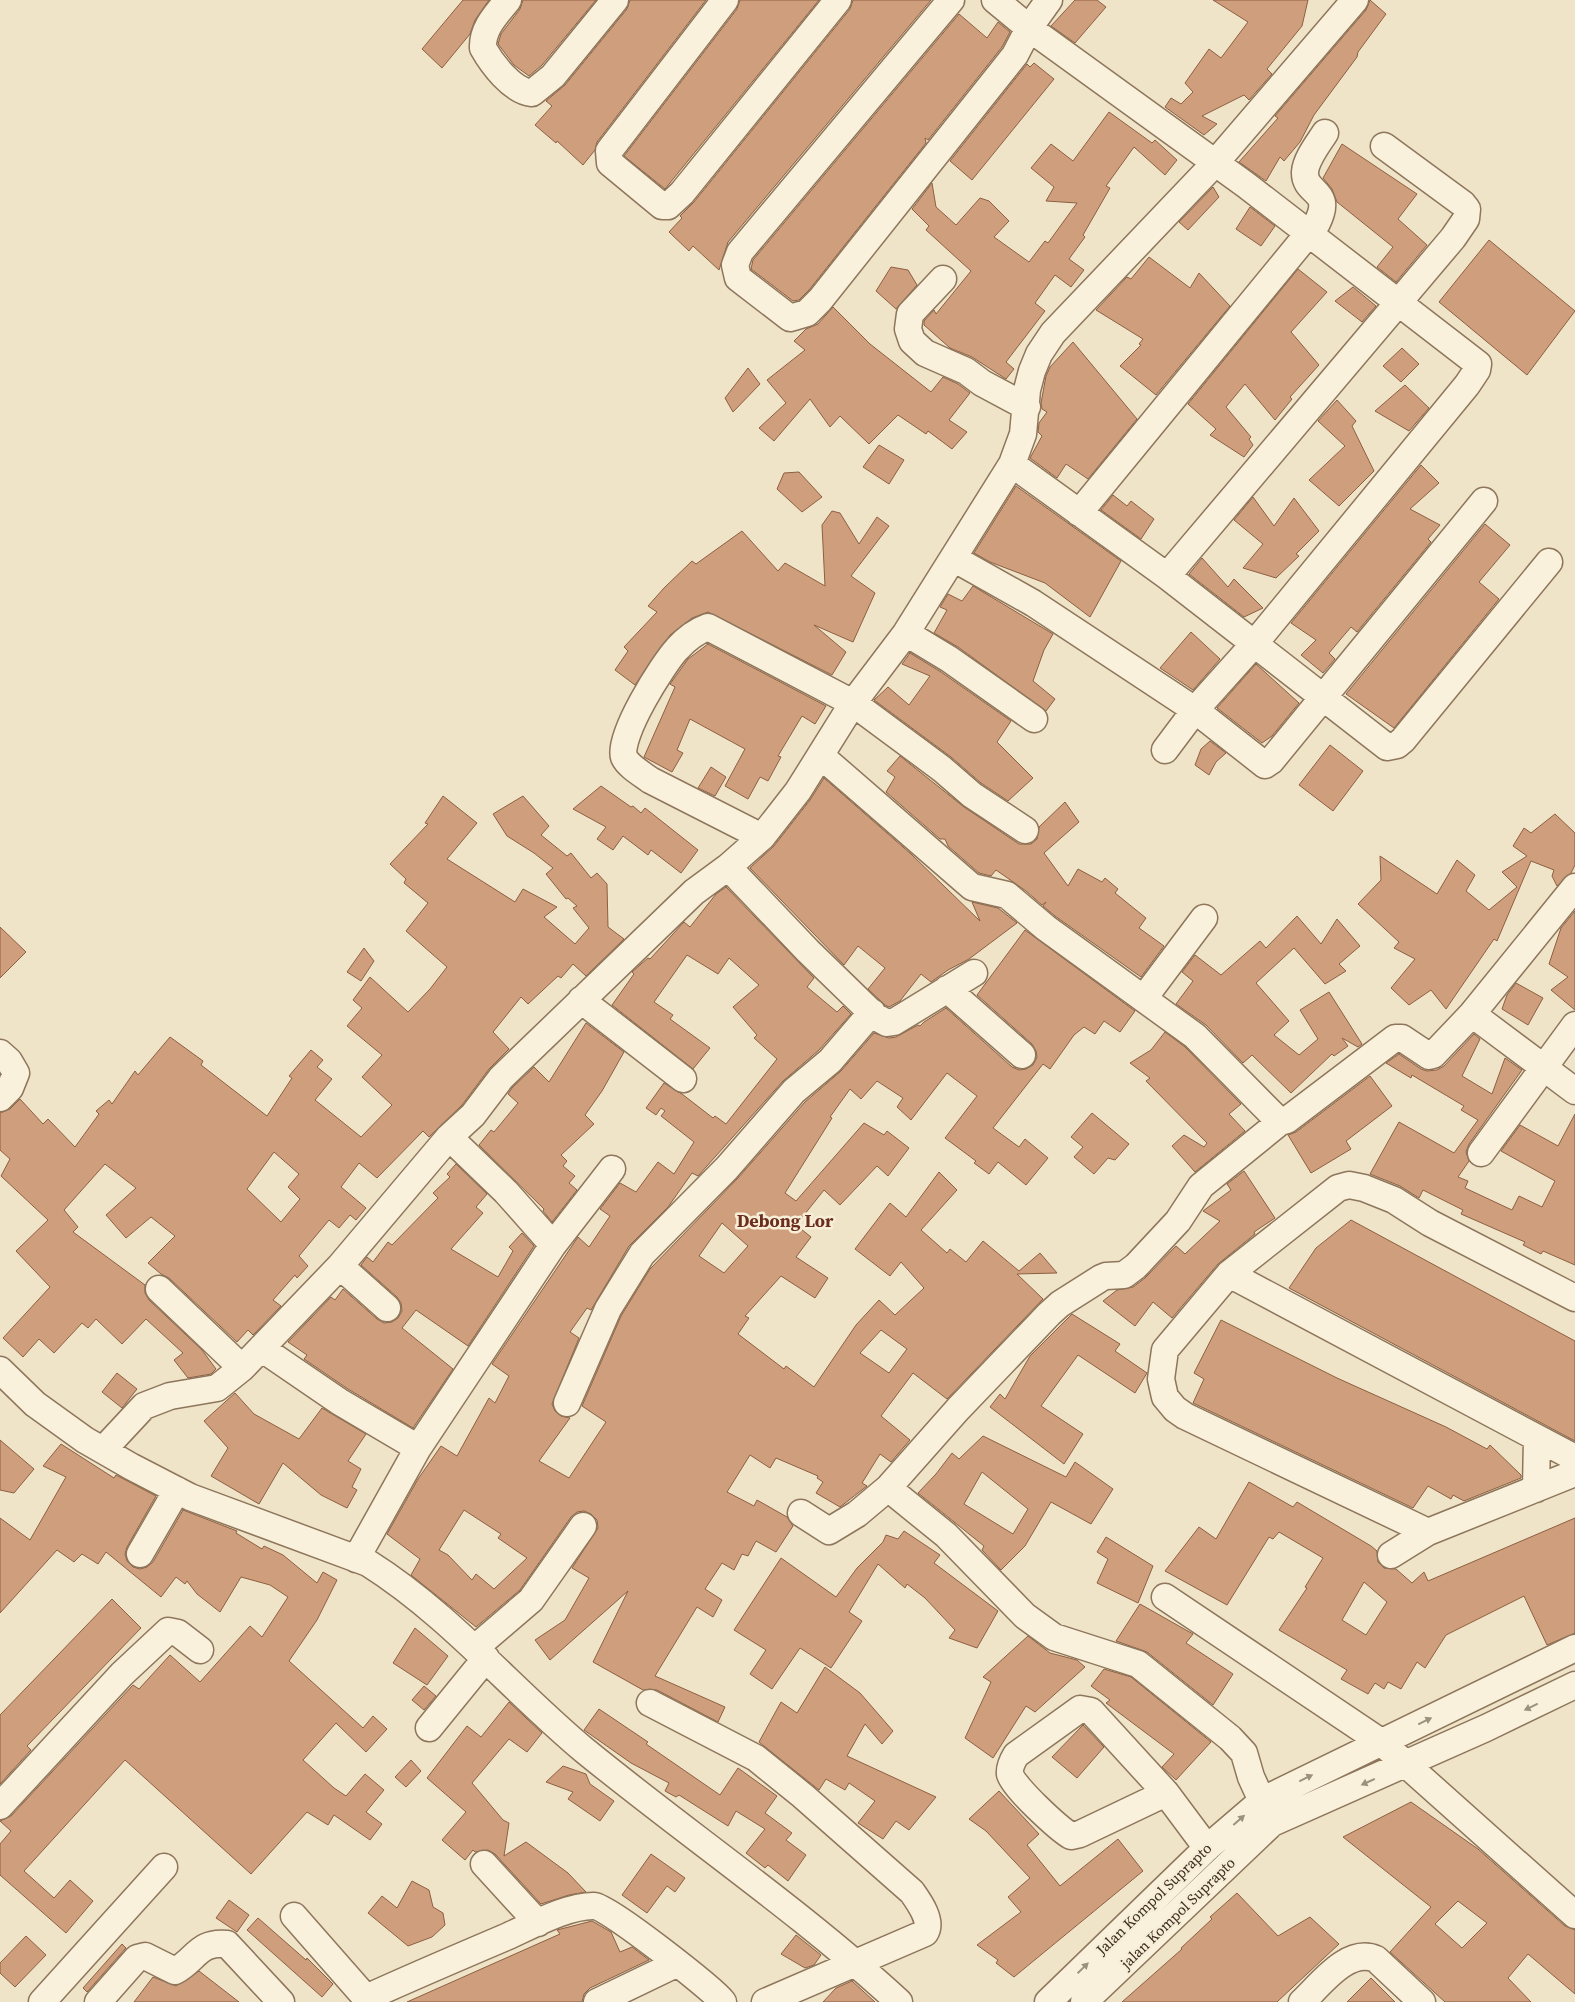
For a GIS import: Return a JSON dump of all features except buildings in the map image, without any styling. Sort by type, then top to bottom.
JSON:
[{"type":"street","points":[[508,0],[490,22],[484,36],[483,48],[512,83],[525,92],[532,93],[553,76],[615,0]]},
{"type":"street","points":[[725,0],[609,151],[610,163],[662,206],[668,206],[682,193],[838,0]]},
{"type":"street","points":[[951,0],[740,252],[735,266],[738,278],[790,318],[807,313],[820,300],[1015,55],[1029,28],[1050,0]]},
{"type":"street","points":[[995,0],[1029,28],[1216,162],[1478,364],[1477,370],[1254,643],[1195,710],[1165,750]]},
{"type":"street","points":[[103,1450],[144,1406],[170,1396],[216,1388],[242,1368],[340,1266],[449,1137],[473,1115],[501,1078],[694,892],[728,867],[762,837],[798,791],[853,703],[906,633],[1012,464],[1022,434],[1027,407],[1027,390],[1032,370],[1039,354],[1053,333],[1216,162],[1355,0]]},
{"type":"street","points":[[1079,512],[1310,234],[1321,215],[1323,206],[1321,199],[1306,180],[1306,166],[1325,133]]},
{"type":"street","points":[[1167,576],[1398,304],[1453,238],[1466,218],[1467,209],[1384,146]]},
{"type":"street","points":[[943,279],[910,314],[908,329],[912,341],[925,354],[966,371],[982,383],[1027,407]]},
{"type":"street","points":[[1012,464],[1167,576],[1383,745],[1392,747],[1397,745],[1550,562]]},
{"type":"street","points":[[953,558],[1032,603],[1195,710],[1265,765],[1271,761],[1484,501]]},
{"type":"street","points":[[762,837],[650,780],[635,770],[624,758],[623,748],[627,735],[641,702],[653,683],[677,649],[700,630],[708,627],[853,703],[942,769],[972,795],[1025,830]]},
{"type":"street","points":[[906,633],[949,659],[1034,719]]},
{"type":"street","points":[[821,756],[972,887],[1007,895],[1046,928],[1144,998],[1210,1049],[1280,1122]]},
{"type":"street","points":[[728,867],[808,951],[887,1024],[894,1022],[974,972]]},
{"type":"street","points":[[801,1513],[829,1531],[857,1514],[888,1488],[958,1409],[1060,1304],[1101,1278],[1124,1275],[1136,1266],[1182,1216],[1201,1186],[1280,1122],[1287,1120],[1389,1040],[1402,1038],[1429,1056],[1433,1055],[1472,1014],[1575,887]]},
{"type":"street","points":[[1144,998],[1204,918]]},
{"type":"street","points":[[948,989],[1022,1055]]},
{"type":"street","points":[[582,1000],[683,1080]]},
{"type":"street","points":[[567,1403],[608,1309],[642,1254],[686,1207],[727,1168],[794,1091],[830,1060],[872,1012]]},
{"type":"street","points":[[1472,1014],[1543,1069],[1575,1091]]},
{"type":"street","points":[[1481,1153],[1575,1025]]},
{"type":"street","points":[[0,1053],[9,1061],[16,1073],[10,1088],[0,1098]]},
{"type":"street","points":[[449,1137],[506,1192],[553,1246]]},
{"type":"street","points":[[356,1559],[418,1448],[553,1246],[612,1169]]},
{"type":"street","points":[[1428,1532],[1175,1410],[1165,1397],[1161,1379],[1165,1350],[1229,1274],[1338,1188],[1349,1185],[1364,1188],[1394,1200],[1430,1223],[1575,1298]]},
{"type":"street","points":[[340,1266],[387,1308]]},
{"type":"street","points":[[1229,1274],[1575,1458]]},
{"type":"street","points":[[159,1289],[242,1368]]},
{"type":"street","points":[[261,1348],[340,1402],[418,1448]]},
{"type":"street","points":[[0,1370],[35,1404],[103,1450],[177,1490],[368,1563],[392,1578],[480,1653],[584,1749],[855,1961],[899,2002]]},
{"type":"street","points":[[1536,1489],[1537,1438]]},
{"type":"street","points":[[1391,1555],[1428,1532],[1575,1473]]},
{"type":"street","points":[[888,1488],[946,1535],[1025,1616],[1054,1637],[1138,1664],[1205,1716],[1244,1753],[1249,1762],[1251,1777],[1267,1811]]},
{"type":"street","points":[[140,1554],[177,1490]]},
{"type":"street","points":[[429,1728],[480,1653],[530,1600],[583,1526]]},
{"type":"street","points":[[1166,1597],[1381,1742],[1575,1915]]},
{"type":"street","points":[[0,1806],[115,1681],[168,1630],[178,1633],[200,1650]]},
{"type":"street","points":[[1267,1811],[1381,1742],[1575,1648]]},
{"type":"street","points":[[1267,1811],[1405,1765],[1575,1685]]},
{"type":"street","points":[[650,1703],[756,1758],[810,1802],[912,1892],[924,1914],[925,1933],[855,1961],[765,2002]]},
{"type":"street","points":[[1166,1793],[1080,1834],[1071,1836],[1019,1788],[1010,1774],[1011,1765],[1016,1755],[1080,1709],[1090,1711],[1166,1793],[1207,1848]]},
{"type":"street","name":"Jalan Kompol Suprapto","points":[[1048,2002],[1118,1919],[1207,1848],[1267,1811]]},
{"type":"street","name":"jalan Kompol Suprapto","points":[[1084,2002],[1267,1811]]},
{"type":"street","points":[[484,1864],[538,1923]]},
{"type":"street","points":[[42,2002],[164,1866]]},
{"type":"street","points":[[294,1916],[368,2000],[538,1923],[580,1907],[598,1906],[611,1913],[721,2000]]},
{"type":"street","points":[[98,2002],[137,1958],[145,1956],[175,1971],[181,1968],[201,1949],[216,1943],[227,1944],[281,2002]]},
{"type":"street","points":[[1302,2002],[1341,1966],[1357,1956],[1368,1955],[1376,1959],[1422,2002]]},
{"type":"street","points":[[597,2002],[676,1964]]},
{"type":"district","name":"Debong Lor","points":[[785,1221]]}]
